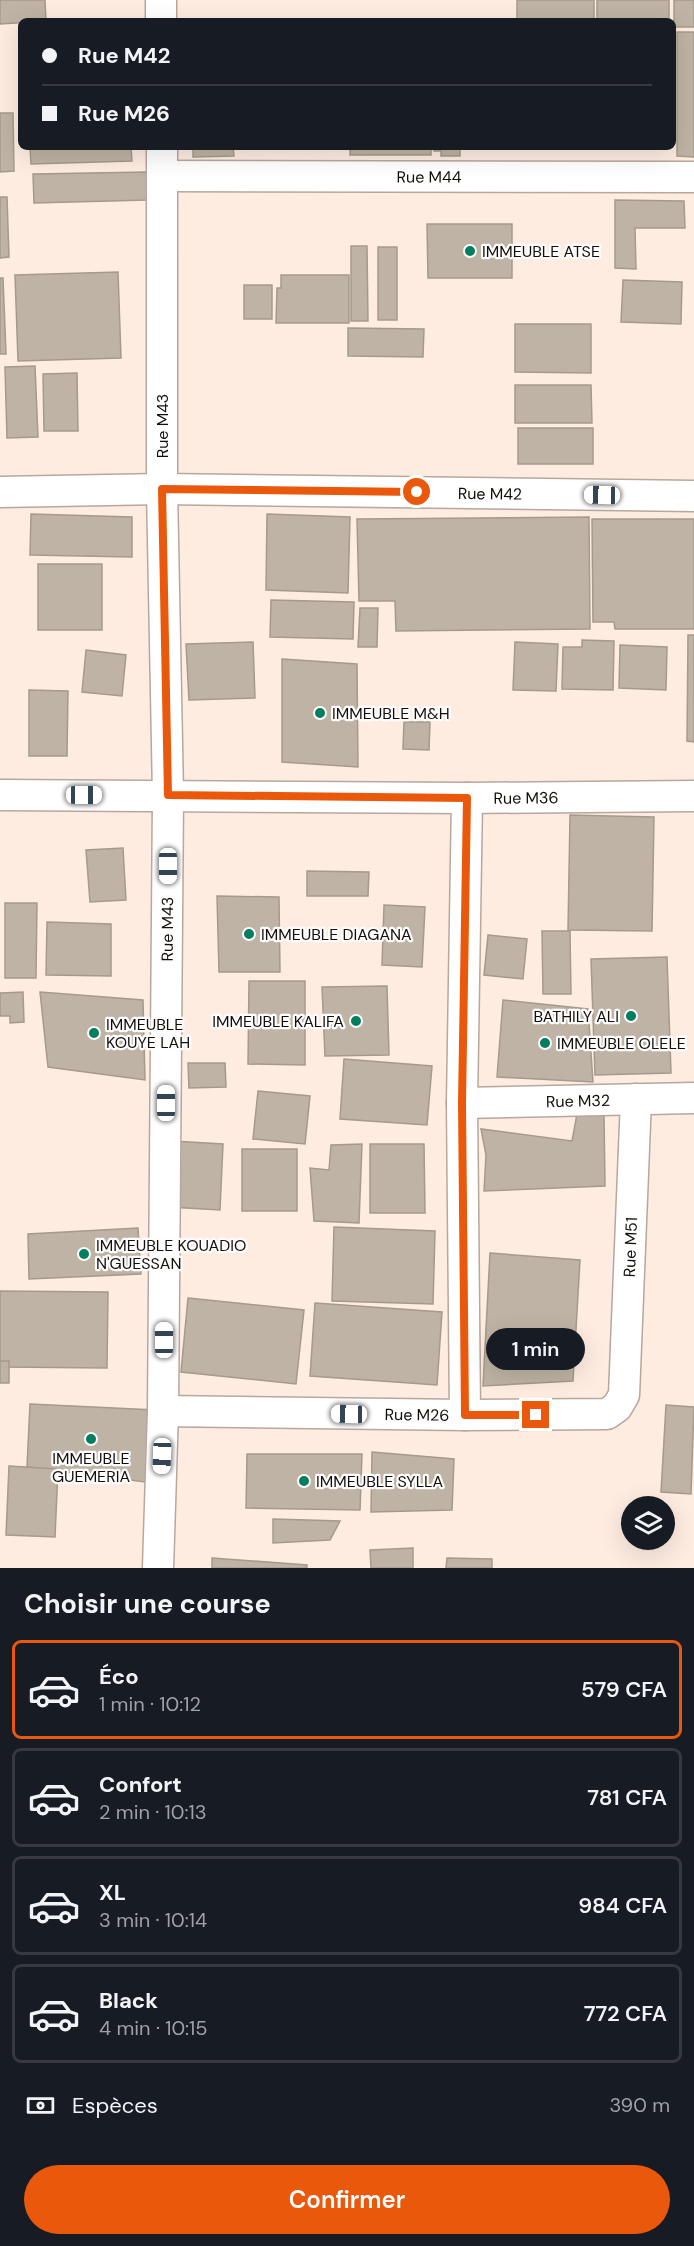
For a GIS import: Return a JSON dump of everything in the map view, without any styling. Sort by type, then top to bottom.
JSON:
[{"type":"street","points":[[161,0],[161,18]]},
{"type":"street","name":"Rue M44","points":[[163,162],[694,177]]},
{"type":"street","name":"Rue M43","points":[[158,1568],[163,1412],[168,795],[162,489],[163,162]]},
{"type":"street","name":"Rue M42","points":[[0,492],[162,489],[694,496]]},
{"type":"street","name":"Rue M36","points":[[0,795],[467,798],[694,796]]},
{"type":"street","points":[[465,1415],[462,1103],[467,798]]},
{"type":"street","name":"Rue M32","points":[[462,1103],[694,1098]]},
{"type":"street","name":"Rue M51","points":[[624,1395],[636,1099]]},
{"type":"street","name":"Rue M26","points":[[163,1412],[607,1414],[617,1407],[624,1395]]},
{"type":"building","points":[[0,0],[45,0],[46,18],[18,18],[18,23],[0,24]]},
{"type":"building","points":[[517,0],[594,0],[594,18],[517,18]]},
{"type":"building","points":[[597,0],[669,0],[669,18],[597,18]]},
{"type":"building","points":[[674,0],[694,0],[694,27],[676,27],[676,18],[674,18]]},
{"type":"building","points":[[677,32],[694,32],[694,157],[677,156]]},
{"type":"building","points":[[0,113],[13,113],[14,171],[0,172]]},
{"type":"building","points":[[30,150],[131,150],[132,161],[31,164]]},
{"type":"building","points":[[193,150],[233,150],[234,156],[193,157]]},
{"type":"building","points":[[350,150],[431,150],[431,155],[350,155]]},
{"type":"building","points":[[460,150],[460,156],[441,156],[441,151],[434,151]]},
{"type":"building","points":[[147,172],[148,200],[34,203],[33,174]]},
{"type":"building","points":[[0,197],[7,197],[9,257],[0,258]]},
{"type":"building","points":[[615,200],[684,201],[685,228],[635,228],[636,269],[615,268]]},
{"type":"building","name":"IMMEUBLE ATSE","points":[[427,224],[512,224],[512,278],[428,278]]},
{"type":"building","points":[[351,246],[367,246],[368,321],[351,321]]},
{"type":"building","points":[[378,247],[397,247],[397,320],[378,320]]},
{"type":"building","points":[[118,272],[121,358],[18,361],[15,275]]},
{"type":"building","points":[[281,275],[349,275],[349,323],[276,323],[277,288],[281,288]]},
{"type":"building","points":[[0,278],[3,278],[6,354],[0,354]]},
{"type":"building","points":[[623,280],[682,282],[681,324],[621,322]]},
{"type":"building","points":[[244,285],[272,285],[272,319],[244,319]]},
{"type":"building","points":[[515,324],[591,324],[591,373],[515,372]]},
{"type":"building","points":[[348,328],[424,329],[423,357],[348,356]]},
{"type":"building","points":[[35,366],[38,437],[7,438],[5,367]]},
{"type":"building","points":[[77,373],[78,431],[44,431],[43,374]]},
{"type":"building","points":[[515,385],[591,385],[592,423],[515,423]]},
{"type":"building","points":[[518,428],[593,428],[593,464],[518,464]]},
{"type":"building","points":[[31,514],[132,517],[132,557],[30,555]]},
{"type":"building","points":[[267,514],[350,517],[348,593],[266,590]]},
{"type":"building","points":[[589,517],[590,629],[396,631],[395,601],[359,601],[357,519]]},
{"type":"building","points":[[592,519],[694,519],[694,629],[615,629],[614,622],[593,622]]},
{"type":"building","points":[[38,564],[102,564],[102,630],[38,630]]},
{"type":"building","points":[[271,600],[354,602],[353,639],[270,637]]},
{"type":"building","points":[[360,608],[378,608],[377,647],[358,647]]},
{"type":"building","points":[[688,635],[694,635],[694,742],[687,741]]},
{"type":"building","points":[[582,640],[614,641],[613,690],[562,689],[563,647],[582,647]]},
{"type":"building","points":[[253,642],[255,698],[189,700],[186,644]]},
{"type":"building","points":[[515,642],[558,644],[556,691],[513,690]]},
{"type":"building","points":[[620,645],[667,647],[666,690],[619,688]]},
{"type":"building","points":[[86,650],[126,655],[122,696],[82,692]]},
{"type":"building","name":"IMMEUBLE M&H","points":[[282,659],[357,664],[358,767],[282,762]]},
{"type":"building","points":[[29,690],[68,691],[67,756],[29,756]]},
{"type":"building","points":[[404,722],[430,722],[429,750],[403,749]]},
{"type":"building","points":[[570,815],[654,817],[652,931],[568,930]]},
{"type":"building","points":[[123,848],[126,900],[90,902],[86,850]]},
{"type":"building","points":[[307,871],[369,872],[368,896],[307,896]]},
{"type":"building","name":"IMMEUBLE DIAGANA","points":[[217,896],[279,897],[280,972],[219,972]]},
{"type":"building","points":[[5,903],[37,903],[36,978],[5,978]]},
{"type":"building","points":[[384,905],[425,907],[422,967],[382,965]]},
{"type":"building","points":[[47,922],[111,924],[111,976],[46,975]]},
{"type":"building","points":[[542,931],[570,931],[571,994],[543,994]]},
{"type":"building","points":[[488,935],[527,939],[523,979],[484,975]]},
{"type":"building","name":"BATHILY ALI","points":[[667,957],[671,1073],[595,1075],[591,959]]},
{"type":"building","points":[[249,981],[305,981],[305,1065],[248,1064]]},
{"type":"building","name":"IMMEUBLE KALIFA","points":[[387,986],[389,1055],[325,1056],[322,987]]},
{"type":"building","points":[[23,992],[24,1022],[10,1023],[10,1016],[0,1016],[0,993]]},
{"type":"building","name":"IMMEUBLE KOUYE LAH","points":[[40,992],[143,1000],[145,1080],[48,1067]]},
{"type":"building","name":"IMMEUBLE OLELE","points":[[503,1000],[588,1009],[593,1082],[497,1077]]},
{"type":"building","points":[[344,1059],[432,1066],[427,1125],[340,1119]]},
{"type":"building","points":[[188,1063],[225,1063],[226,1087],[189,1088]]},
{"type":"building","points":[[258,1091],[310,1096],[305,1144],[253,1139]]},
{"type":"building","points":[[577,1114],[604,1115],[605,1186],[484,1191],[486,1155],[481,1129],[572,1141]]},
{"type":"building","points":[[173,1141],[223,1144],[220,1210],[169,1207]]},
{"type":"building","points":[[362,1144],[359,1223],[314,1221],[310,1168],[329,1170],[331,1145]]},
{"type":"building","points":[[370,1144],[424,1144],[425,1213],[370,1213]]},
{"type":"building","points":[[242,1149],[297,1149],[297,1211],[242,1211]]},
{"type":"building","points":[[334,1227],[435,1231],[433,1304],[332,1301]]},
{"type":"building","name":"IMMEUBLE KOUADIO N'GUESSAN","points":[[138,1228],[141,1274],[29,1279],[28,1234]]},
{"type":"building","points":[[490,1253],[580,1260],[573,1381],[483,1386]]},
{"type":"building","points":[[0,1291],[108,1292],[107,1368],[0,1367]]},
{"type":"building","points":[[188,1298],[304,1310],[296,1384],[181,1372]]},
{"type":"building","points":[[315,1303],[442,1312],[437,1385],[310,1376]]},
{"type":"building","points":[[0,1361],[9,1361],[9,1383],[0,1383]]},
{"type":"building","name":"IMMEUBLE GUEMERIA","points":[[30,1404],[155,1410],[153,1483],[27,1467]]},
{"type":"building","points":[[666,1405],[694,1407],[691,1494],[661,1492]]},
{"type":"building","points":[[372,1452],[454,1459],[452,1510],[371,1512]]},
{"type":"building","name":"IMMEUBLE SYLLA","points":[[247,1454],[362,1454],[360,1510],[246,1508]]},
{"type":"building","points":[[9,1466],[58,1469],[55,1537],[6,1535]]},
{"type":"building","points":[[273,1519],[340,1521],[330,1540],[273,1543]]},
{"type":"building","points":[[413,1548],[413,1568],[371,1568],[370,1550]]},
{"type":"building","points":[[212,1558],[307,1565],[307,1568],[212,1568]]},
{"type":"building","points":[[447,1558],[492,1559],[492,1568],[446,1568]]},
{"type":"place","name":"IMMEUBLE ATSE","points":[[470,251]]},
{"type":"place","name":"IMMEUBLE M&H","points":[[320,713]]},
{"type":"place","name":"IMMEUBLE DIAGANA","points":[[249,934]]},
{"type":"place","name":"BATHILY ALI","points":[[631,1016]]},
{"type":"place","name":"IMMEUBLE KALIFA","points":[[356,1021]]},
{"type":"place","name":"IMMEUBLE KOUYE LAH","points":[[94,1033]]},
{"type":"place","name":"IMMEUBLE OLELE","points":[[545,1043]]},
{"type":"place","name":"IMMEUBLE KOUADIO N'GUESSAN","points":[[84,1254]]},
{"type":"place","name":"IMMEUBLE GUEMERIA","points":[[91,1439]]},
{"type":"place","name":"IMMEUBLE SYLLA","points":[[304,1481]]},
{"type":"route","points":[[417,492],[162,489],[168,795],[467,798],[462,1103],[465,1415],[536,1415]]}]
